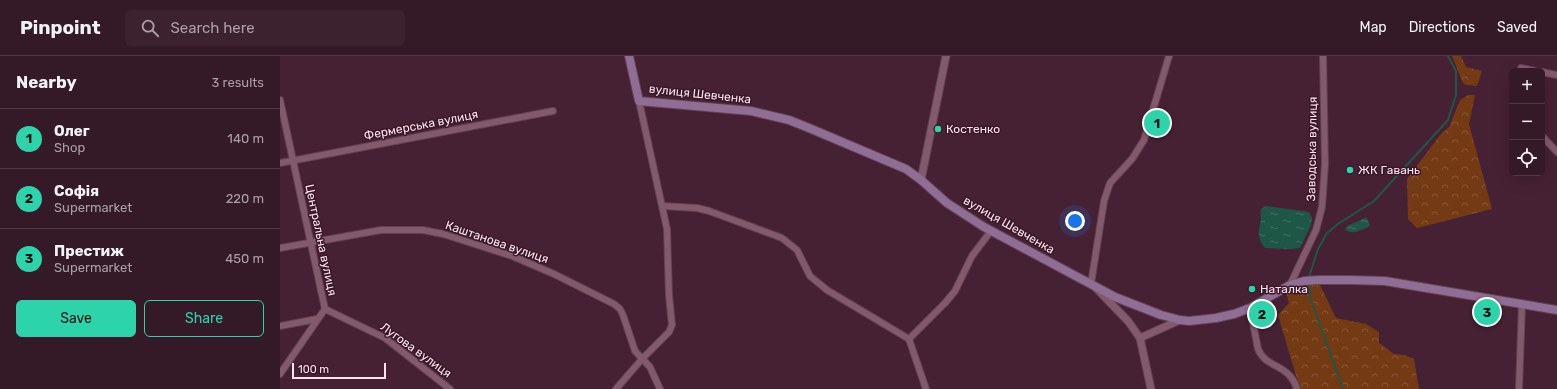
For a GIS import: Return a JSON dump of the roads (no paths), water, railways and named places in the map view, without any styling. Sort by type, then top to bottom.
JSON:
[{"type":"main road","points":[[629,56],[639,101]]},
{"type":"main road","name":"вулиця Шевченка","points":[[639,101],[751,111],[789,120],[897,164],[921,180],[947,203],[991,231],[1115,297],[1142,308],[1180,320],[1190,321],[1234,314],[1250,308],[1290,285],[1304,281],[1318,280],[1385,281],[1557,310]]},
{"type":"street","points":[[921,180],[946,56]]},
{"type":"street","points":[[1091,284],[1107,188],[1115,176],[1137,152],[1144,140],[1169,56]]},
{"type":"street","name":"Заводська вулиця","points":[[1290,285],[1316,230],[1322,207],[1325,164],[1323,56]]},
{"type":"street","points":[[1545,73],[1557,75]]},
{"type":"street","name":"Центральна вулиця","points":[[280,100],[325,309],[280,374]]},
{"type":"street","name":"вулиця Шевченка","points":[[616,389],[642,359],[669,332],[672,325],[669,295],[668,240],[639,101]]},
{"type":"street","name":"Фермерська вулиця","points":[[280,163],[553,111]]},
{"type":"street","points":[[1545,139],[1557,152]]},
{"type":"street","points":[[662,206],[697,208],[782,238],[797,250],[810,276],[827,290],[910,339],[925,389]]},
{"type":"street","name":"Каштанова вулиця","points":[[280,248],[381,230],[423,230],[456,238],[512,256],[554,274],[614,304],[620,309],[635,351],[650,367],[660,389]]},
{"type":"street","points":[[910,339],[955,291],[972,256],[991,231]]},
{"type":"street","name":"вулиця Шевченка","points":[[1091,284],[1128,321],[1140,338],[1151,389]]},
{"type":"street","points":[[1519,389],[1522,304]]},
{"type":"street","points":[[1250,308],[1260,355],[1286,371],[1291,376],[1297,389]]},
{"type":"street","name":"Лугова вулиця","points":[[325,309],[385,338],[450,389]]},
{"type":"street","points":[[280,326],[317,319]]},
{"type":"street","name":"вулиця Шевченка","points":[[1140,338],[1180,320]]},
{"type":"water","points":[[1266,206],[1309,212],[1312,218],[1311,225],[1300,248],[1265,248],[1259,237],[1259,230],[1261,209]]},
{"type":"water","points":[[1367,218],[1370,225],[1368,227],[1353,232],[1345,229],[1347,226]]},
{"type":"waterway","points":[[1309,277],[1318,249],[1327,233],[1338,224],[1374,201],[1448,120],[1456,95],[1456,71],[1448,56]]},
{"type":"waterway","points":[[1309,284],[1311,300],[1343,389]]},
{"type":"place","name":"Олег","points":[[1157,123]]},
{"type":"place","name":"Костенко","points":[[938,129]]},
{"type":"place","name":"ЖК Гавань","points":[[1350,170]]},
{"type":"place","name":"Наталка","points":[[1252,289]]},
{"type":"place","name":"Престиж","points":[[1487,312]]},
{"type":"place","name":"Софія","points":[[1262,314]]}]
